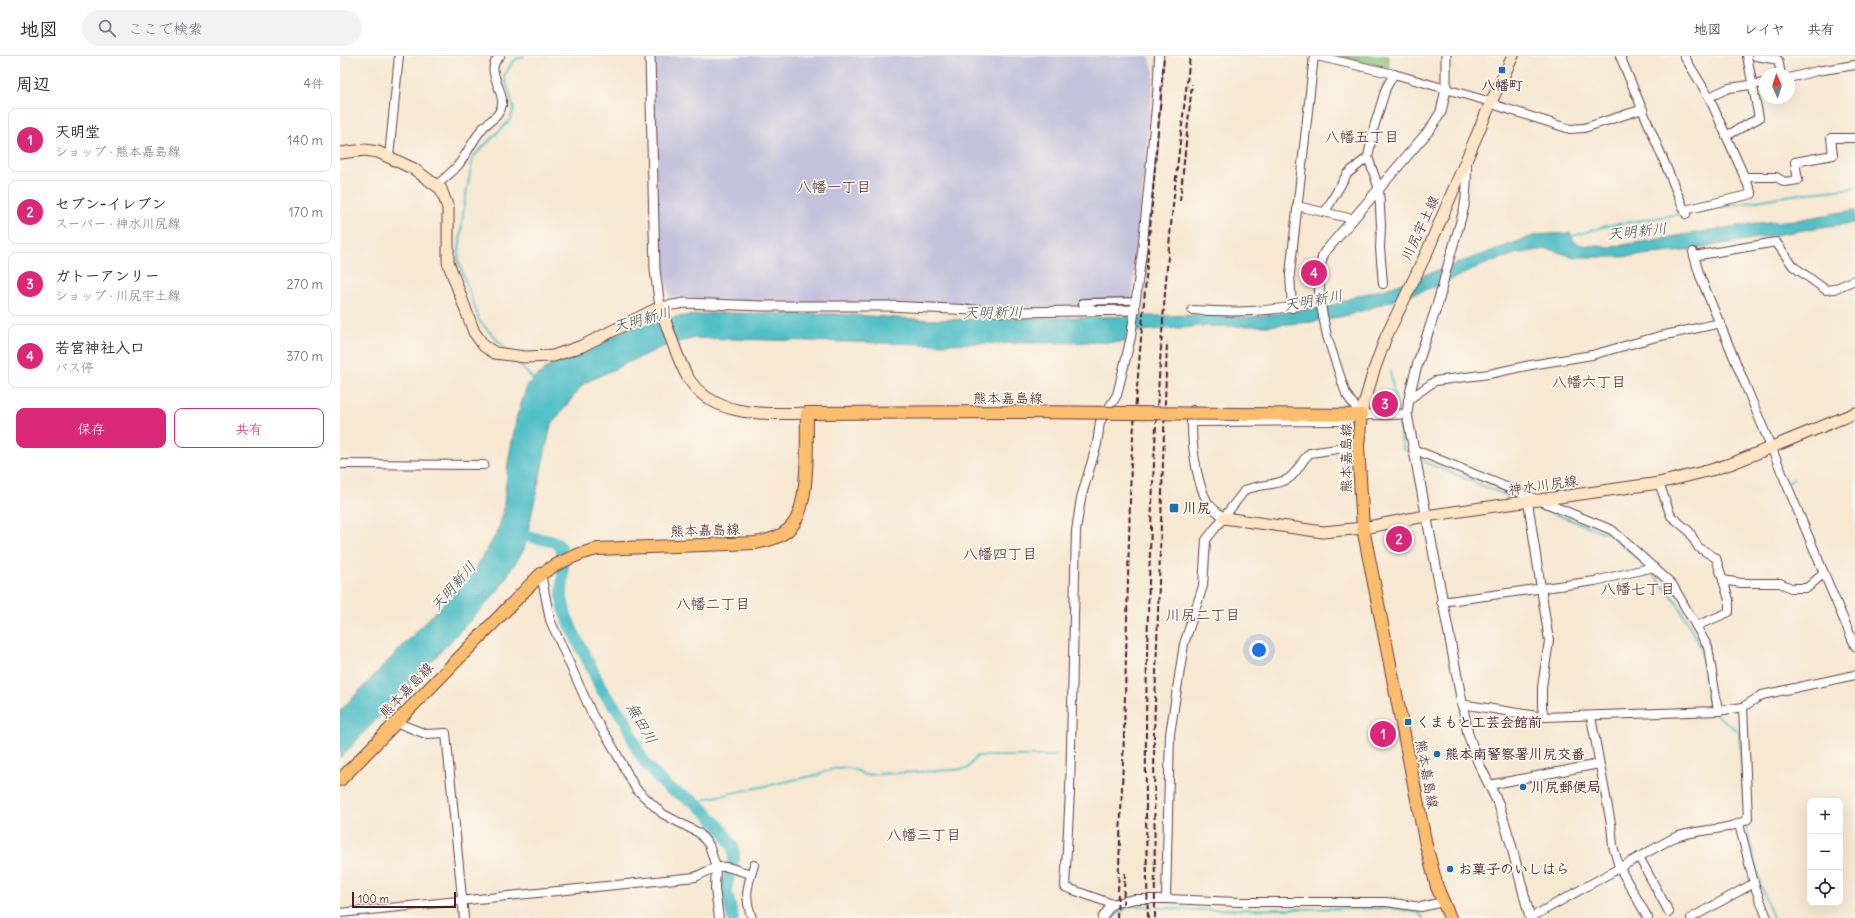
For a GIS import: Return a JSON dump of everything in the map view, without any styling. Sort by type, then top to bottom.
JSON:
[{"type":"main road","name":"川尻宇土線","points":[[1361,415],[1374,370],[1400,307],[1513,56]]},
{"type":"main road","points":[[340,153],[365,150],[378,152],[414,169],[441,189],[448,208],[448,262],[474,332],[484,346],[495,353],[506,356],[553,356],[582,346],[662,311],[675,349],[687,377],[703,395],[716,403],[736,410],[758,414],[807,413]]},
{"type":"main road","name":"熊本嘉島線","points":[[340,780],[541,574],[557,564],[584,552],[597,549],[755,543],[779,536],[790,529],[802,507],[805,484],[807,413],[1020,412],[1361,415],[1358,446],[1363,528],[1426,845],[1443,902],[1450,918]]},
{"type":"main road","name":"神水川尻線","points":[[1224,518],[1324,532],[1363,528],[1425,516],[1659,483],[1711,470],[1770,449],[1855,413]]},
{"type":"street","points":[[389,157],[399,56]]},
{"type":"street","points":[[437,185],[458,165],[481,130],[499,114],[502,102],[495,79],[494,68],[500,56]]},
{"type":"street","points":[[650,56],[655,270],[662,311],[685,303],[762,306],[888,306],[1017,312],[1105,311],[1134,308]]},
{"type":"street","points":[[1159,56],[1157,97],[1131,337],[1117,395],[1100,422],[1098,444],[1081,498],[1076,531],[1066,887],[1112,904],[1135,899],[1166,899],[1238,902],[1386,902],[1421,907],[1443,902]]},
{"type":"street","points":[[1292,308],[1290,274],[1315,56],[1394,74],[1491,102],[1498,106],[1570,129],[1584,128],[1643,109]]},
{"type":"street","points":[[1361,415],[1346,394],[1327,336],[1320,301],[1320,262],[1324,253],[1379,189],[1441,112],[1446,89],[1446,56]]},
{"type":"street","points":[[1620,56],[1686,212],[1752,194],[1709,97],[1684,56]]},
{"type":"street","points":[[1726,136],[1759,118],[1747,56]]},
{"type":"street","points":[[1756,56],[1778,60],[1780,68]]},
{"type":"street","points":[[1795,76],[1817,71],[1855,65]]},
{"type":"street","points":[[1383,284],[1380,248],[1381,226],[1379,189],[1368,158],[1374,126],[1386,88],[1394,74]]},
{"type":"street","points":[[1709,97],[1729,88],[1759,84]]},
{"type":"street","points":[[1744,177],[1776,177],[1785,182],[1798,180],[1796,162],[1833,155],[1831,138],[1855,138]]},
{"type":"street","points":[[1325,212],[1347,174],[1368,158]]},
{"type":"street","points":[[1468,158],[1467,187],[1464,208],[1447,263],[1441,292],[1408,400],[1407,414],[1441,602],[1468,734],[1478,762],[1499,805],[1511,844],[1530,918],[1619,867],[1684,834],[1739,824],[1748,819],[1743,707]]},
{"type":"street","points":[[1297,206],[1353,219]]},
{"type":"street","points":[[1855,280],[1834,289],[1826,290],[1793,266],[1776,242],[1693,254],[1701,280],[1720,323],[1770,449],[1824,573],[1852,632],[1855,646]]},
{"type":"street","points":[[1192,310],[1240,313],[1292,308],[1320,301]]},
{"type":"street","points":[[1105,311],[1082,305],[1082,302],[1134,308]]},
{"type":"street","points":[[1408,400],[1434,381],[1489,374],[1531,365],[1592,355],[1656,337],[1720,323]]},
{"type":"street","points":[[1224,518],[1209,504],[1197,471],[1191,422],[1193,408],[1334,409],[1361,415],[1407,414]]},
{"type":"street","points":[[1191,422],[1341,421],[1361,415]]},
{"type":"street","points":[[1166,899],[1170,734],[1178,674],[1184,644],[1203,586],[1206,540],[1245,490],[1253,486],[1280,482],[1289,479],[1304,457],[1310,453],[1358,446]]},
{"type":"street","points":[[1413,449],[1612,530],[1672,584],[1708,647],[1718,712]]},
{"type":"street","points":[[340,464],[484,465]]},
{"type":"street","points":[[1659,483],[1672,516],[1689,531],[1698,547],[1716,558],[1729,600],[1729,612],[1696,626]]},
{"type":"street","points":[[1528,502],[1549,641],[1542,687],[1542,707],[1544,717]]},
{"type":"street","points":[[1441,602],[1595,581],[1654,567]]},
{"type":"street","points":[[1723,580],[1741,583],[1780,583],[1791,588],[1807,588],[1824,573]]},
{"type":"street","points":[[541,574],[553,626],[593,716],[609,740],[636,789],[663,814],[699,833],[709,845],[720,867],[715,889],[719,918]]},
{"type":"street","points":[[1461,704],[1544,717],[1591,717],[1718,712],[1743,707],[1762,695],[1855,675]]},
{"type":"street","points":[[1591,717],[1611,824],[1613,846],[1619,867],[1648,918]]},
{"type":"street","points":[[395,722],[426,734],[446,733],[464,918]]},
{"type":"street","points":[[1489,785],[1599,764]]},
{"type":"street","points":[[1739,824],[1754,883],[1767,918]]},
{"type":"street","points":[[1639,857],[1669,912]]},
{"type":"street","points":[[340,914],[695,877],[720,867],[751,870],[746,890],[747,902],[752,918]]},
{"type":"street","points":[[1692,918],[1754,883]]},
{"type":"street","points":[[1102,918],[1112,904]]},
{"type":"shaded area","points":[[652,56],[1149,56],[1154,72],[1131,309],[767,304],[670,297],[665,280],[656,204]]},
{"type":"green space","points":[[1338,56],[1388,56],[1389,68]]},
{"type":"water","points":[[1855,210],[1855,223],[1821,227],[1683,251],[1621,257],[1574,257],[1549,249],[1515,254],[1490,262],[1434,287],[1349,315],[1311,322],[1267,326],[1204,326],[1126,332],[1125,342],[925,344],[694,338],[662,347],[584,383],[551,425],[524,549],[497,592],[340,758],[340,711],[472,574],[497,533],[503,515],[508,463],[517,415],[528,384],[549,366],[628,329],[675,317],[718,313],[837,314],[929,320],[1206,315],[1249,317],[1328,307],[1359,295],[1386,289],[1536,235],[1570,233],[1574,241],[1581,245],[1611,247],[1756,223],[1797,220]]},
{"type":"waterway","points":[[508,351],[480,322],[458,260],[464,206],[473,157],[510,120],[514,108],[504,76],[513,61],[524,56]]},
{"type":"waterway","points":[[1694,212],[1791,195],[1855,188]]},
{"type":"waterway","name":"天明新川","points":[[1570,237],[1606,226],[1680,214]]},
{"type":"waterway","points":[[514,359],[535,381]]},
{"type":"waterway","points":[[1390,371],[1397,411]]},
{"type":"waterway","points":[[1398,418],[1403,449],[1411,454]]},
{"type":"waterway","points":[[1419,458],[1429,464],[1516,499]]},
{"type":"waterway","points":[[1788,483],[1793,479]]},
{"type":"waterway","points":[[1533,506],[1609,534],[1646,566]]},
{"type":"waterway","name":"無田川","points":[[512,533],[555,542],[561,547],[563,564],[562,598],[565,613],[601,689],[625,720],[637,749],[646,765],[668,788],[696,803],[707,813],[720,827],[733,847],[734,858],[727,884],[727,894],[733,918]]},
{"type":"waterway","points":[[1650,570],[1678,604],[1701,649],[1708,703],[1712,709]]},
{"type":"waterway","points":[[1715,714],[1739,732],[1743,788]]},
{"type":"waterway","points":[[696,803],[709,798],[817,775],[835,768],[853,769],[864,775],[967,769],[977,756],[1056,756]]},
{"type":"waterway","points":[[1745,822],[1761,886],[1773,918]]},
{"type":"waterway","points":[[1113,918],[1130,905],[1190,910],[1393,908],[1419,913],[1423,918]]},
{"type":"railway","points":[[1117,918],[1124,735],[1131,462],[1164,56]]},
{"type":"railway","points":[[1148,918],[1146,762],[1148,606],[1151,527],[1159,371],[1167,263],[1190,56]]},
{"type":"railway","points":[[1180,201],[1192,84]]},
{"type":"railway","points":[[1155,918],[1154,734],[1167,342]]},
{"type":"railway","points":[[1123,905],[1125,873]]},
{"type":"place","name":"八幡町","points":[[1502,70]]},
{"type":"place","name":"若宮神社入口","points":[[1314,273]]},
{"type":"place","name":"ガトーアンリー","points":[[1385,404]]},
{"type":"place","name":"川尻","points":[[1174,508]]},
{"type":"place","name":"セブン-イレブン","points":[[1399,539]]},
{"type":"place","name":"くまもと工芸会館前","points":[[1408,722]]},
{"type":"place","name":"天明堂","points":[[1383,734]]},
{"type":"place","name":"熊本南警察署川尻交番","points":[[1437,754]]},
{"type":"place","name":"川尻郵便局","points":[[1523,787]]},
{"type":"place","name":"お菓子のいしはら","points":[[1450,869]]},
{"type":"district","name":"八幡五丁目","points":[[1362,136]]},
{"type":"district","name":"八幡一丁目","points":[[834,186]]},
{"type":"district","name":"八幡六丁目","points":[[1589,381]]},
{"type":"district","name":"八幡四丁目","points":[[1000,553]]},
{"type":"district","name":"八幡七丁目","points":[[1638,588]]},
{"type":"district","name":"八幡二丁目","points":[[713,603]]},
{"type":"district","name":"川尻二丁目","points":[[1203,614]]},
{"type":"district","name":"八幡三丁目","points":[[924,834]]}]
